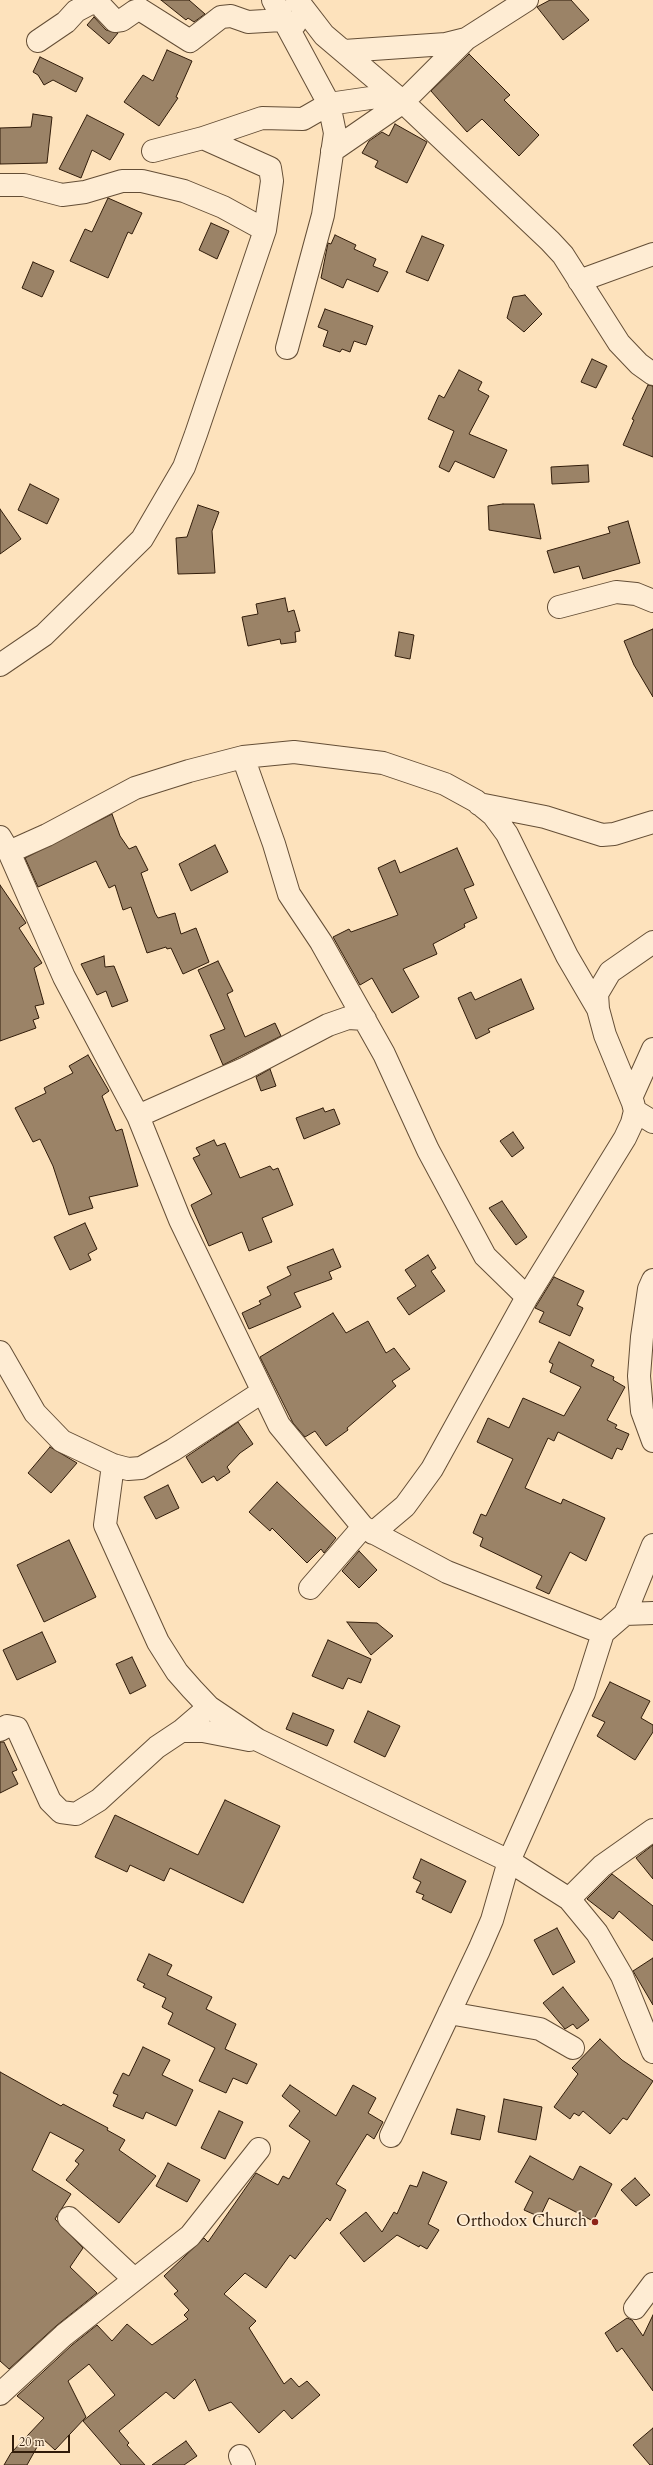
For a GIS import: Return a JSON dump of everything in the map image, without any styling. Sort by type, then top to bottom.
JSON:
[{"type":"street","points":[[274,0],[282,20],[329,104],[335,133],[323,215],[287,348]]},
{"type":"street","points":[[297,0],[324,35],[395,96],[550,241],[563,255],[619,343],[639,364],[653,374]]},
{"type":"street","points":[[332,151],[395,96],[466,39],[527,0]]},
{"type":"street","points":[[38,40],[66,22],[74,6],[91,3],[99,4],[115,21],[122,20],[135,11],[141,10],[190,41],[221,17],[231,16],[248,22],[282,20],[324,35]]},
{"type":"street","points":[[344,51],[446,44],[466,39]]},
{"type":"street","points":[[153,151],[203,138],[262,118],[303,119],[329,104],[395,96]]},
{"type":"street","points":[[0,665],[44,635],[142,540],[184,466],[265,230],[272,181],[270,168],[203,138]]},
{"type":"street","points":[[0,185],[24,185],[62,195],[85,192],[122,181],[142,181],[197,197],[223,207],[265,230]]},
{"type":"street","points":[[579,281],[653,254]]},
{"type":"street","points":[[559,607],[616,592],[636,594],[653,601]]},
{"type":"street","points":[[603,1633],[447,1572],[368,1530],[279,1425],[180,1220],[138,1116],[64,977],[4,845],[47,835],[135,788],[188,771],[243,757],[294,752],[383,763],[444,784],[479,804],[493,814],[507,834],[568,956],[598,1009],[633,1104],[653,1122]]},
{"type":"street","points":[[243,757],[274,844],[289,894],[321,942],[384,1054],[428,1150],[485,1256],[527,1297]]},
{"type":"street","points":[[479,804],[545,817],[602,835],[614,834],[653,822]]},
{"type":"street","points":[[598,1009],[597,994],[610,972],[653,942]]},
{"type":"street","points":[[138,1116],[240,1072],[328,1025],[348,1018],[365,1019]]},
{"type":"street","points":[[310,1588],[368,1530],[405,1506],[432,1469],[527,1297],[614,1158],[630,1128],[633,1104],[652,1052],[614,1055]]},
{"type":"street","points":[[653,1280],[649,1289],[642,1338],[639,1376],[642,1411],[653,1441]]},
{"type":"street","points":[[0,1352],[35,1413],[62,1441],[112,1466],[128,1469],[141,1468],[262,1392]]},
{"type":"street","points":[[112,1466],[105,1525],[158,1642],[177,1672],[209,1707],[264,1742],[509,1861],[569,1899],[597,1933],[622,1976],[653,2052]]},
{"type":"street","points":[[391,2136],[492,1920],[509,1861],[584,1693],[603,1633],[625,1614],[653,1545]]},
{"type":"street","points":[[625,1614],[653,1613]]},
{"type":"street","points":[[0,1730],[7,1726],[17,1728],[50,1801],[61,1812],[76,1814],[99,1800],[157,1747],[181,1731],[209,1707]]},
{"type":"street","points":[[181,1731],[220,1733],[264,1742]]},
{"type":"street","points":[[569,1899],[602,1866],[653,1830]]},
{"type":"street","points":[[448,2013],[540,2029],[573,2048]]},
{"type":"street","points":[[0,2394],[59,2340],[190,2236],[259,2149]]},
{"type":"street","points":[[69,2218],[134,2279]]},
{"type":"street","points":[[635,2308],[653,2284]]},
{"type":"building","points":[[161,0],[189,0],[205,14],[194,22],[188,18],[186,20]]},
{"type":"building","points":[[550,0],[571,0],[589,20],[563,40],[537,7]]},
{"type":"building","points":[[94,17],[106,30],[118,33],[109,44],[87,25]]},
{"type":"building","points":[[167,50],[192,61],[176,97],[178,98],[159,126],[124,102],[143,75],[153,81]]},
{"type":"building","points":[[469,54],[510,95],[504,100],[539,135],[519,156],[482,119],[467,132],[431,91]]},
{"type":"building","points":[[40,57],[83,78],[76,92],[53,80],[44,85],[38,75],[33,72]]},
{"type":"building","points":[[33,114],[52,117],[47,163],[0,164],[0,128],[31,127]]},
{"type":"building","points":[[87,115],[124,134],[110,160],[92,150],[81,178],[59,169]]},
{"type":"building","points":[[395,124],[427,142],[407,183],[375,167],[378,161],[362,153],[369,141],[382,132],[389,136]]},
{"type":"building","points":[[108,198],[142,213],[132,234],[128,232],[108,278],[70,261],[85,229],[92,232]]},
{"type":"building","points":[[211,223],[229,231],[217,259],[199,250]]},
{"type":"building","points":[[335,235],[356,245],[354,249],[376,259],[373,266],[388,272],[378,292],[347,279],[343,288],[321,278],[328,243],[331,244]]},
{"type":"building","points":[[422,236],[444,245],[428,281],[406,272]]},
{"type":"building","points":[[33,262],[54,271],[42,297],[22,288]]},
{"type":"building","points":[[525,295],[542,314],[524,332],[507,318],[513,297]]},
{"type":"building","points":[[325,309],[373,326],[366,345],[354,341],[350,352],[342,349],[340,352],[323,346],[328,331],[318,327]]},
{"type":"building","points":[[592,359],[607,366],[596,388],[581,382]]},
{"type":"building","points":[[459,370],[482,382],[478,390],[489,396],[469,434],[507,450],[494,478],[455,461],[449,472],[439,467],[454,431],[428,419],[439,395],[444,398]]},
{"type":"building","points":[[648,385],[653,386],[653,457],[623,445],[634,420],[632,419]]},
{"type":"building","points":[[588,465],[589,482],[552,484],[551,467]]},
{"type":"building","points":[[30,484],[59,499],[47,524],[18,510]]},
{"type":"building","points":[[503,504],[534,504],[541,539],[489,530],[488,506]]},
{"type":"building","points":[[198,505],[219,512],[212,531],[215,573],[178,574],[176,538],[187,537]]},
{"type":"building","points":[[0,509],[21,539],[0,554]]},
{"type":"building","points":[[628,521],[640,563],[583,579],[579,566],[554,573],[547,551],[610,533],[608,527]]},
{"type":"building","points":[[285,598],[288,612],[294,610],[300,631],[295,632],[296,642],[281,644],[280,639],[248,646],[242,617],[258,614],[256,604]]},
{"type":"building","points":[[653,629],[653,697],[634,665],[624,641]]},
{"type":"building","points":[[399,632],[414,635],[410,659],[395,656]]},
{"type":"building","points":[[112,814],[120,836],[129,849],[136,846],[148,870],[141,873],[158,918],[175,913],[181,934],[196,928],[209,962],[183,974],[171,948],[167,949],[166,947],[147,953],[131,907],[123,910],[115,885],[109,888],[96,861],[38,887],[25,858]]},
{"type":"building","points":[[215,845],[228,872],[191,891],[179,864]]},
{"type":"building","points":[[457,848],[474,885],[464,889],[477,918],[464,924],[465,927],[433,944],[437,954],[403,969],[419,997],[392,1013],[372,978],[360,985],[333,937],[349,929],[351,932],[398,915],[378,868],[395,860],[400,873]]},
{"type":"building","points":[[0,885],[26,923],[19,928],[42,963],[34,968],[44,1004],[35,1006],[39,1018],[33,1020],[36,1028],[0,1041]]},
{"type":"building","points":[[104,956],[105,967],[114,966],[128,1001],[112,1007],[106,991],[97,995],[81,964]]},
{"type":"building","points":[[218,961],[233,991],[227,994],[245,1037],[275,1023],[281,1036],[223,1065],[210,1035],[225,1029],[198,970]]},
{"type":"building","points":[[521,979],[534,1009],[488,1029],[490,1032],[476,1039],[458,998],[471,992],[475,1000]]},
{"type":"building","points":[[88,1055],[109,1091],[102,1096],[116,1131],[122,1129],[138,1186],[89,1197],[93,1208],[69,1215],[53,1166],[40,1139],[33,1142],[15,1108],[46,1093],[44,1088],[73,1073],[69,1066]]},
{"type":"building","points":[[270,1069],[276,1086],[261,1091],[256,1077]]},
{"type":"building","points":[[323,1108],[325,1112],[334,1109],[340,1124],[304,1139],[296,1118]]},
{"type":"building","points":[[513,1132],[524,1148],[512,1157],[500,1141]]},
{"type":"building","points":[[214,1140],[217,1146],[225,1143],[240,1178],[270,1166],[273,1170],[278,1168],[293,1205],[262,1218],[272,1242],[249,1251],[242,1232],[209,1246],[191,1205],[212,1194],[193,1158],[200,1155],[196,1148]]},
{"type":"building","points":[[502,1201],[527,1237],[516,1245],[489,1208]]},
{"type":"building","points":[[85,1223],[97,1249],[88,1254],[91,1260],[70,1270],[54,1237]]},
{"type":"building","points":[[333,1249],[341,1267],[329,1272],[332,1279],[294,1293],[301,1307],[249,1329],[242,1313],[261,1304],[259,1301],[271,1295],[267,1287],[291,1275],[287,1267]]},
{"type":"building","points":[[428,1255],[436,1268],[431,1271],[445,1291],[409,1315],[397,1298],[416,1286],[405,1270]]},
{"type":"building","points":[[554,1277],[584,1291],[577,1305],[583,1308],[570,1336],[539,1322],[544,1312],[535,1308]]},
{"type":"building","points":[[333,1313],[346,1333],[368,1321],[386,1353],[394,1348],[410,1369],[392,1381],[396,1386],[347,1428],[348,1430],[326,1446],[315,1431],[305,1437],[293,1423],[260,1357]]},
{"type":"building","points":[[559,1342],[594,1360],[591,1366],[614,1377],[613,1380],[625,1387],[607,1420],[617,1425],[615,1428],[629,1434],[622,1450],[617,1448],[612,1459],[558,1432],[554,1441],[548,1438],[525,1488],[561,1504],[563,1499],[605,1518],[586,1561],[570,1552],[549,1594],[536,1588],[542,1576],[480,1546],[483,1538],[473,1533],[481,1514],[486,1516],[513,1459],[477,1442],[488,1418],[509,1428],[523,1398],[564,1416],[581,1387],[550,1372],[553,1364],[549,1362]]},
{"type":"building","points":[[238,1422],[253,1444],[240,1453],[227,1467],[230,1472],[217,1481],[214,1476],[202,1483],[186,1457]]},
{"type":"building","points":[[50,1447],[77,1463],[51,1493],[28,1473]]},
{"type":"building","points":[[277,1482],[336,1538],[324,1553],[321,1549],[307,1563],[272,1528],[270,1531],[249,1512]]},
{"type":"building","points":[[168,1485],[179,1508],[156,1519],[144,1497]]},
{"type":"building","points":[[69,1540],[96,1597],[44,1622],[17,1565]]},
{"type":"building","points":[[359,1551],[377,1570],[359,1588],[342,1571]]},
{"type":"building","points":[[347,1622],[377,1623],[393,1636],[371,1655]]},
{"type":"building","points":[[42,1632],[56,1662],[17,1680],[3,1650]]},
{"type":"building","points":[[328,1640],[371,1659],[361,1683],[348,1678],[343,1689],[312,1676]]},
{"type":"building","points":[[132,1657],[146,1686],[130,1694],[116,1664]]},
{"type":"building","points":[[610,1682],[650,1701],[641,1718],[653,1725],[653,1732],[635,1760],[597,1736],[605,1722],[592,1716]]},
{"type":"building","points":[[368,1711],[400,1726],[385,1757],[354,1742]]},
{"type":"building","points":[[293,1713],[334,1730],[327,1746],[286,1729]]},
{"type":"building","points":[[0,1742],[4,1742],[17,1770],[12,1772],[18,1784],[0,1793]]},
{"type":"building","points":[[225,1800],[280,1826],[243,1903],[170,1868],[164,1881],[130,1865],[127,1872],[95,1857],[115,1815],[198,1855]]},
{"type":"building","points":[[653,1845],[653,1879],[636,1858]]},
{"type":"building","points":[[421,1859],[466,1881],[451,1913],[422,1899],[424,1895],[416,1892],[421,1882],[413,1878]]},
{"type":"building","points":[[612,1874],[653,1906],[653,1941],[619,1911],[613,1919],[587,1899]]},
{"type":"building","points":[[557,1928],[575,1962],[553,1975],[534,1940]]},
{"type":"building","points":[[149,1954],[172,1965],[167,1975],[212,1997],[206,2009],[236,2024],[225,2049],[257,2064],[247,2084],[233,2078],[226,2093],[199,2081],[215,2048],[168,2024],[173,2013],[162,2007],[166,1998],[143,1987],[145,1984],[137,1980]]},
{"type":"building","points":[[653,1958],[653,2005],[633,1971]]},
{"type":"building","points":[[563,1987],[589,2020],[577,2029],[573,2024],[565,2029],[543,2003]]},
{"type":"building","points":[[600,2039],[622,2060],[653,2081],[627,2120],[623,2118],[610,2134],[583,2111],[579,2116],[574,2113],[570,2119],[554,2107],[578,2074],[572,2068]]},
{"type":"building","points":[[143,2047],[170,2060],[162,2075],[193,2090],[176,2126],[146,2112],[143,2119],[113,2106],[118,2095],[113,2093],[123,2073],[129,2076]]},
{"type":"building","points":[[0,2072],[61,2106],[63,2104],[108,2128],[107,2130],[125,2140],[119,2150],[156,2176],[119,2223],[66,2180],[79,2164],[75,2161],[84,2150],[50,2132],[32,2170],[71,2194],[55,2219],[83,2248],[70,2267],[97,2293],[56,2326],[9,2369],[0,2361]]},
{"type":"building","points":[[290,2085],[336,2116],[353,2085],[376,2098],[368,2113],[383,2122],[374,2139],[367,2134],[336,2184],[346,2190],[330,2221],[327,2218],[295,2259],[290,2255],[266,2288],[245,2273],[224,2294],[256,2321],[249,2328],[284,2384],[291,2378],[299,2387],[307,2381],[320,2395],[292,2419],[284,2410],[259,2433],[231,2402],[209,2411],[195,2379],[174,2399],[166,2392],[119,2431],[129,2443],[127,2445],[145,2465],[121,2465],[83,2421],[115,2395],[89,2364],[68,2381],[86,2417],[55,2450],[42,2438],[27,2465],[4,2465],[11,2453],[44,2418],[17,2396],[72,2345],[97,2325],[112,2341],[127,2324],[152,2345],[188,2319],[184,2315],[189,2310],[174,2294],[178,2291],[164,2276],[204,2238],[208,2242],[256,2173],[278,2185],[283,2176],[289,2179],[310,2141],[289,2126],[300,2111],[282,2096]]},
{"type":"building","points":[[504,2099],[542,2107],[536,2140],[498,2132]]},
{"type":"building","points":[[457,2109],[485,2116],[480,2140],[451,2134]]},
{"type":"building","points":[[219,2111],[243,2122],[225,2159],[201,2148]]},
{"type":"building","points":[[530,2156],[573,2180],[580,2166],[612,2184],[593,2221],[549,2198],[540,2217],[524,2210],[533,2192],[515,2182]]},
{"type":"building","points":[[168,2163],[200,2180],[187,2202],[156,2186]]},
{"type":"building","points":[[423,2172],[447,2182],[428,2224],[439,2230],[427,2249],[420,2245],[419,2247],[397,2235],[364,2262],[340,2233],[366,2212],[382,2232],[394,2212],[397,2214],[410,2185],[417,2187]]},
{"type":"building","points":[[635,2178],[650,2195],[636,2206],[621,2190]]},
{"type":"building","points":[[653,2315],[653,2391],[622,2348],[617,2352],[605,2333],[627,2318],[632,2320],[643,2336]]},
{"type":"building","points":[[653,2428],[653,2465],[650,2465],[633,2445]]},
{"type":"building","points":[[186,2441],[197,2456],[184,2465],[152,2465]]},
{"type":"place","name":"Orthodox Church","points":[[595,2222]]}]
